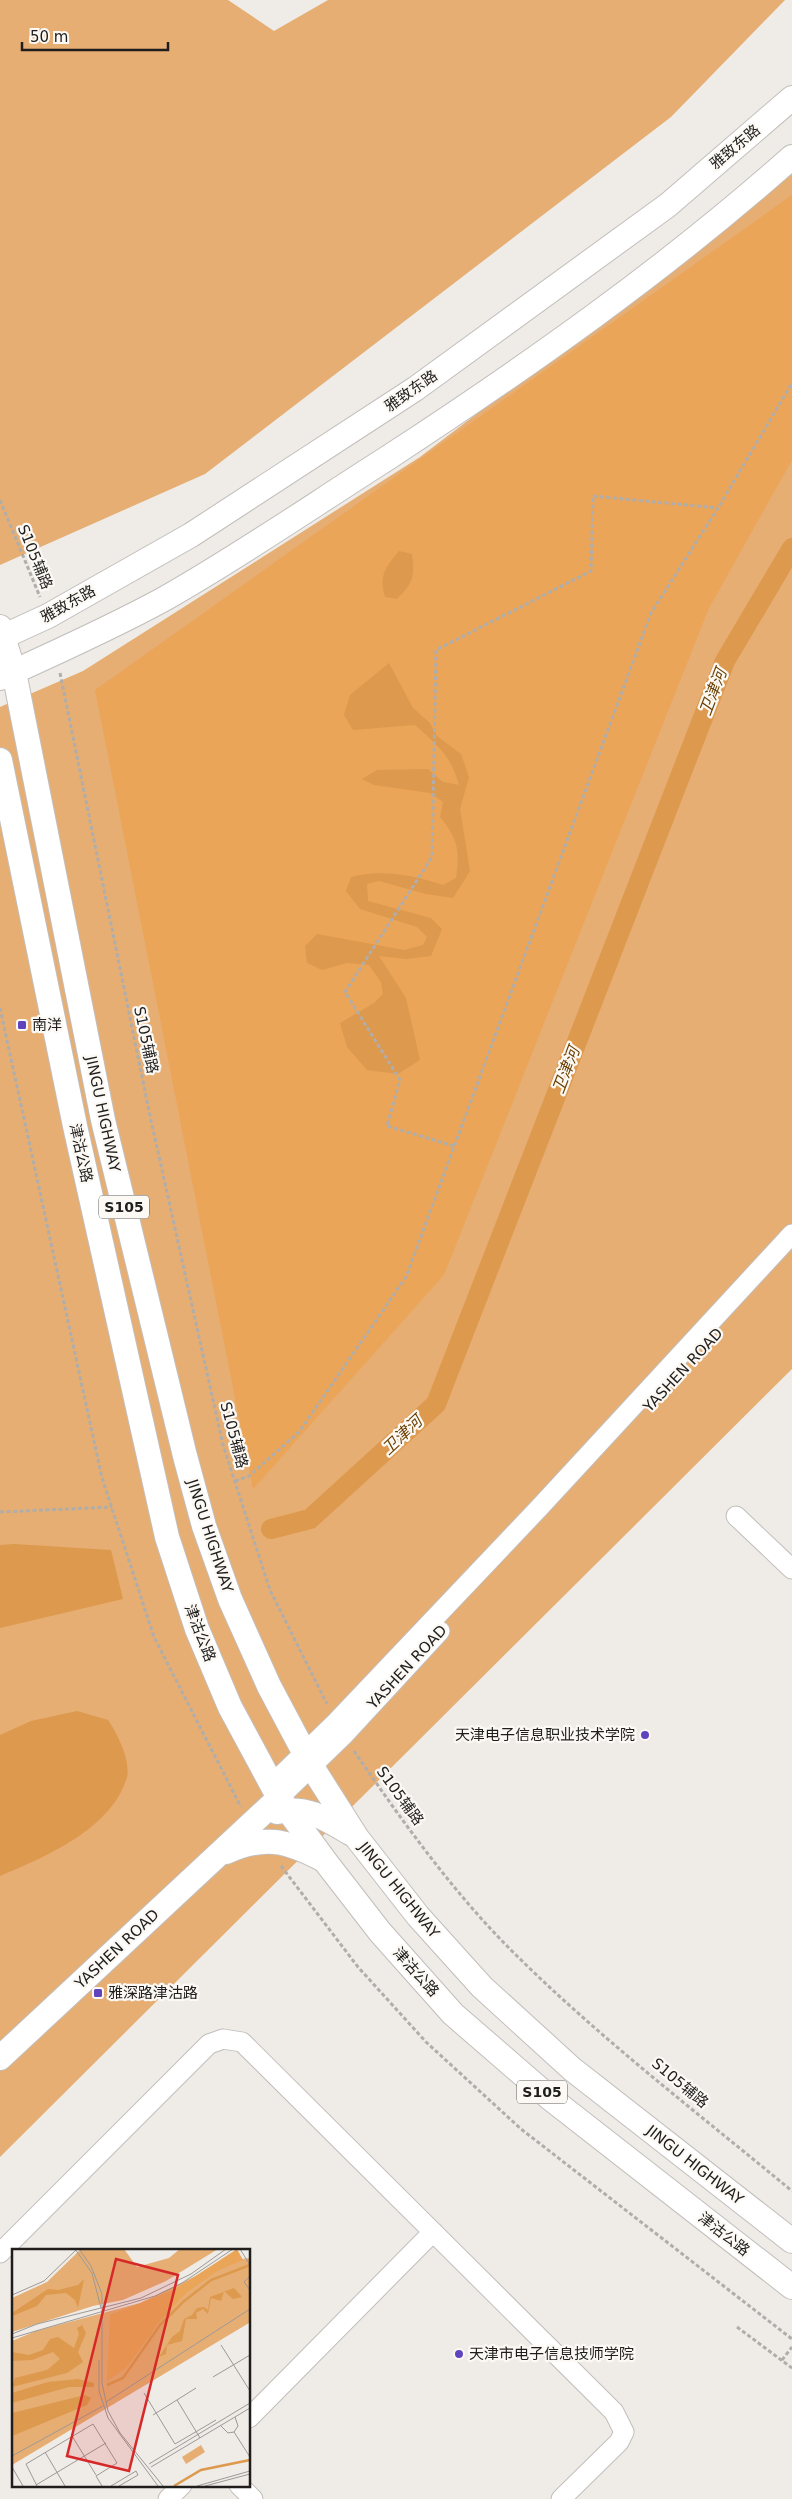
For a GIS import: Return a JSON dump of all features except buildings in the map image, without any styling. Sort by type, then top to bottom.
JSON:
[{"type":"main road","name":"雅致东路","points":[[1,634],[48,616],[192,535],[415,389],[668,204],[792,98]]},
{"type":"main road","points":[[7,675],[55,654],[164,599],[270,534],[483,396],[655,269],[761,185],[792,157]]},
{"type":"main road","name":"JINGU HIGHWAY","points":[[1,634],[7,675],[103,1120],[185,1456],[204,1526],[230,1599],[270,1686],[308,1760],[357,1838],[418,1916],[482,1987],[572,2070],[792,2240]]},
{"type":"main road","name":"津沽公路","points":[[0,760],[75,1126],[167,1537],[197,1629],[230,1707],[280,1797],[325,1861],[380,1932],[453,2014],[550,2098],[792,2287]]},
{"type":"main road","points":[[280,1797],[302,1810],[317,1813],[357,1838]]},
{"type":"main road","name":"YASHEN ROAD","points":[[0,2058],[280,1797]]},
{"type":"main road","name":"YASHEN ROAD","points":[[0,2037],[220,1833],[280,1797]]},
{"type":"main road","points":[[220,1833],[259,1816]]},
{"type":"main road","points":[[215,1857],[244,1844],[264,1840],[284,1842],[300,1847],[325,1861]]},
{"type":"street","name":"YASHEN ROAD","points":[[340,1729],[539,1508],[792,1234]]},
{"type":"street","name":"YASHEN ROAD","points":[[280,1797],[308,1760],[340,1729],[792,1253]]},
{"type":"street","points":[[736,1516],[792,1569]]},
{"type":"street","points":[[6,2254],[209,2044],[224,2039],[242,2042],[614,2412],[624,2432],[619,2442],[561,2499]]},
{"type":"street","points":[[250,2417],[433,2232]]},
{"type":"street","points":[[168,2499],[181,2486]]},
{"type":"street","points":[[240,2486],[252,2499]]},
{"type":"path","points":[[235,1481],[249,1476],[299,1432],[406,1277],[651,613],[718,508],[792,383]]},
{"type":"path","points":[[454,1146],[387,1126],[400,1080],[345,992],[432,857],[436,650],[591,571],[593,496],[718,508]]},
{"type":"path","name":"S105辅路","points":[[0,500],[48,616]]},
{"type":"path","name":"S105辅路","points":[[55,654],[149,1110],[224,1445],[270,1590],[340,1729],[395,1810],[454,1886],[516,1954],[602,2034],[792,2191]]},
{"type":"path","points":[[0,1512],[112,1507]]},
{"type":"path","points":[[737,2327],[792,2368]]},
{"type":"path","points":[[782,2360],[792,2348]]},
{"type":"shaded area","points":[[0,0],[228,0],[274,31],[328,0],[785,0],[671,117],[205,474],[0,565]]},
{"type":"shaded area","points":[[792,174],[792,1369],[0,2157],[0,707],[83,671],[420,457]]},
{"type":"shaded area","points":[[792,195],[792,460],[709,608],[444,1275],[253,1489],[95,690]]},
{"type":"shaded area","points":[[399,551],[412,554],[412,579],[397,599],[385,597],[383,589],[384,572]]},
{"type":"shaded area","points":[[389,663],[413,708],[430,723],[437,736],[461,754],[469,777],[460,809],[470,871],[453,898],[426,894],[379,881],[367,884],[368,901],[431,918],[442,929],[431,956],[406,959],[379,956],[406,998],[420,1060],[398,1074],[367,1070],[347,1047],[340,1023],[374,1003],[383,994],[381,982],[369,965],[347,963],[322,970],[307,963],[305,946],[317,934],[404,950],[423,945],[427,937],[417,927],[360,909],[346,891],[351,877],[386,873],[420,878],[443,885],[456,878],[458,860],[456,845],[451,832],[440,817],[443,802],[430,793],[374,785],[362,779],[377,770],[428,769],[443,782],[459,785],[452,766],[442,751],[415,725],[353,730],[344,715],[350,695]]},
{"type":"shaded area","points":[[14,1544],[111,1550],[123,1599],[0,1628],[0,1545]]},
{"type":"shaded area","points":[[77,1711],[108,1720],[119,1740],[128,1770],[119,1795],[107,1812],[75,1839],[37,1860],[0,1876],[0,1735],[31,1721]]},
{"type":"waterway","name":"卫津河","points":[[271,1529],[310,1519],[436,1404],[725,661],[792,548]]},
{"type":"place","name":"南洋","points":[[22,1025]]},
{"type":"place","name":"天津电子信息职业技术学院","points":[[645,1735]]},
{"type":"place","name":"雅深路津沽路","points":[[98,1993]]},
{"type":"place","name":"天津市电子信息技师学院","points":[[459,2354]]}]
